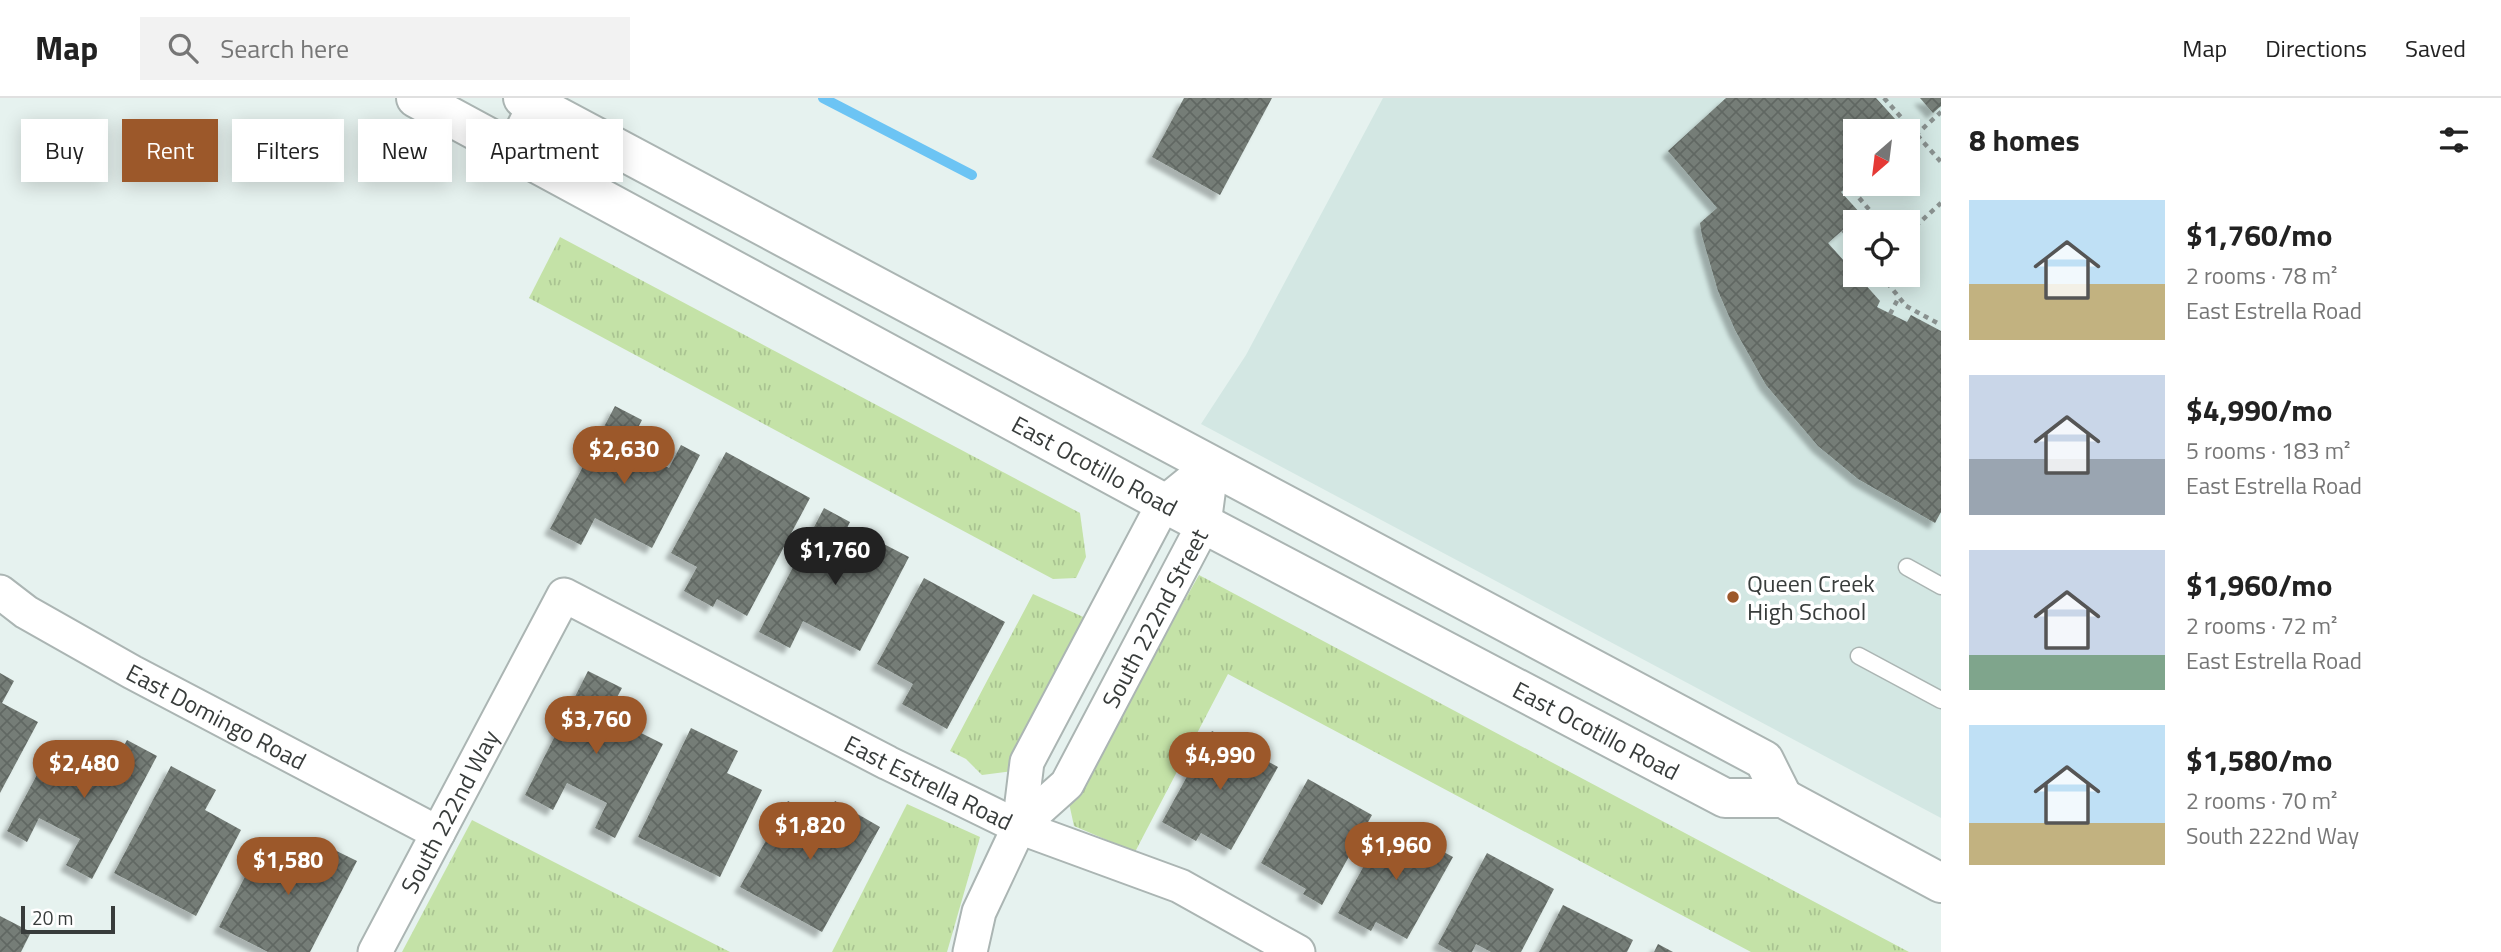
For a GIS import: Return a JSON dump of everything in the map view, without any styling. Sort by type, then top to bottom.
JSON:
[{"type":"main road","name":"East Ocotillo Road","points":[[416,98],[466,124]]},
{"type":"main road","points":[[532,100],[1764,760],[1783,798]]},
{"type":"main road","name":"East Ocotillo Road","points":[[573,182],[813,315],[1164,503],[1725,798],[1783,798],[1941,883]]},
{"type":"street","points":[[525,119],[532,100]]},
{"type":"street","name":"South 222nd Street","points":[[970,952],[979,912],[1019,827],[1027,762],[1164,503],[1212,464]]},
{"type":"street","name":"South 222nd Street","points":[[1019,827],[1067,784],[1204,524],[1212,464]]},
{"type":"street","name":"East Domingo Road","points":[[0,592],[26,612],[132,672],[438,833]]},
{"type":"street","name":"East Estrella Road","points":[[564,596],[876,757],[1019,827],[1180,886],[1298,952]]},
{"type":"street","name":"South 222nd Way","points":[[375,952],[564,596]]},
{"type":"lane","points":[[1907,567],[1941,586]]},
{"type":"lane","points":[[1859,656],[1941,700]]},
{"type":"path","points":[[1884,98],[1903,119]]},
{"type":"path","points":[[1920,131],[1941,112]]},
{"type":"path","points":[[1920,138],[1941,162]]},
{"type":"path","points":[[1857,196],[1870,210]]},
{"type":"path","points":[[1920,222],[1941,203]]},
{"type":"path","points":[[1891,287],[1906,306],[1941,325]]},
{"type":"path","points":[[1890,314],[1899,297]]},
{"type":"shaded area","name":"Queen Creek High School","points":[[1383,98],[1941,98],[1941,818],[1201,424],[1246,355]]},
{"type":"green space","points":[[560,237],[1080,513],[1086,557],[1076,578],[1053,579],[529,298]]},
{"type":"green space","points":[[1199,575],[1909,952],[1751,952],[1228,674],[1135,852],[1074,826],[1069,803]]},
{"type":"green space","points":[[1033,594],[1092,621],[1013,771],[982,775],[966,759],[950,751]]},
{"type":"green space","points":[[907,804],[980,837],[947,952],[832,952]]},
{"type":"green space","points":[[472,820],[730,952],[402,952]]},
{"type":"building","points":[[1184,98],[1272,98],[1220,195],[1152,157]]},
{"type":"building","points":[[1726,98],[1876,98],[1895,119],[1843,119],[1841,192],[1857,210],[1843,210],[1843,230],[1828,243],[1843,260],[1843,287],[1867,287],[1880,301],[1877,307],[1907,322],[1911,315],[1941,331],[1941,512],[1935,523],[1858,479],[1818,446],[1766,385],[1735,330],[1718,291],[1702,236],[1700,223],[1717,208],[1668,151]]},
{"type":"building","points":[[1920,98],[1941,98],[1941,106],[1933,113]]},
{"type":"building","points":[[615,406],[642,420],[628,447],[669,468],[681,445],[700,455],[652,548],[595,518],[581,545],[550,529]]},
{"type":"building","points":[[726,452],[810,498],[747,616],[717,599],[713,607],[684,591],[697,567],[671,553]]},
{"type":"building","points":[[824,508],[850,522],[836,550],[857,562],[870,537],[909,557],[860,651],[803,621],[790,648],[759,632]]},
{"type":"building","points":[[924,578],[1005,622],[947,729],[902,704],[913,684],[877,664]]},
{"type":"building","points":[[588,671],[622,688],[607,716],[663,744],[615,838],[595,828],[607,803],[567,783],[553,810],[525,795]]},
{"type":"building","points":[[0,673],[14,681],[2,703],[38,722],[0,793]]},
{"type":"building","points":[[691,728],[738,751],[727,773],[762,790],[720,877],[638,837]]},
{"type":"building","points":[[1212,731],[1278,767],[1231,850],[1201,833],[1196,841],[1162,822]]},
{"type":"building","points":[[127,740],[157,756],[92,879],[66,865],[80,839],[39,818],[27,842],[7,831],[55,741],[111,770]]},
{"type":"building","points":[[171,766],[216,790],[205,810],[241,830],[196,916],[114,873]]},
{"type":"building","points":[[1308,779],[1372,815],[1322,905],[1303,894],[1306,889],[1261,863]]},
{"type":"building","points":[[788,801],[824,821],[835,801],[880,827],[822,932],[740,887]]},
{"type":"building","points":[[1388,822],[1453,857],[1407,939],[1376,922],[1371,931],[1338,913]]},
{"type":"building","points":[[265,838],[301,856],[310,838],[357,861],[310,952],[268,952],[219,927]]},
{"type":"building","points":[[1487,853],[1554,889],[1521,952],[1491,952],[1476,944],[1472,952],[1452,952],[1438,944]]},
{"type":"building","points":[[1563,905],[1633,940],[1627,952],[1539,952]]},
{"type":"building","points":[[0,916],[31,932],[21,952],[0,952]]},
{"type":"building","points":[[1658,944],[1673,952],[1654,952]]},
{"type":"waterway","points":[[823,98],[972,175]]},
{"type":"place","name":"Queen Creek High School","points":[[1733,597]]}]
